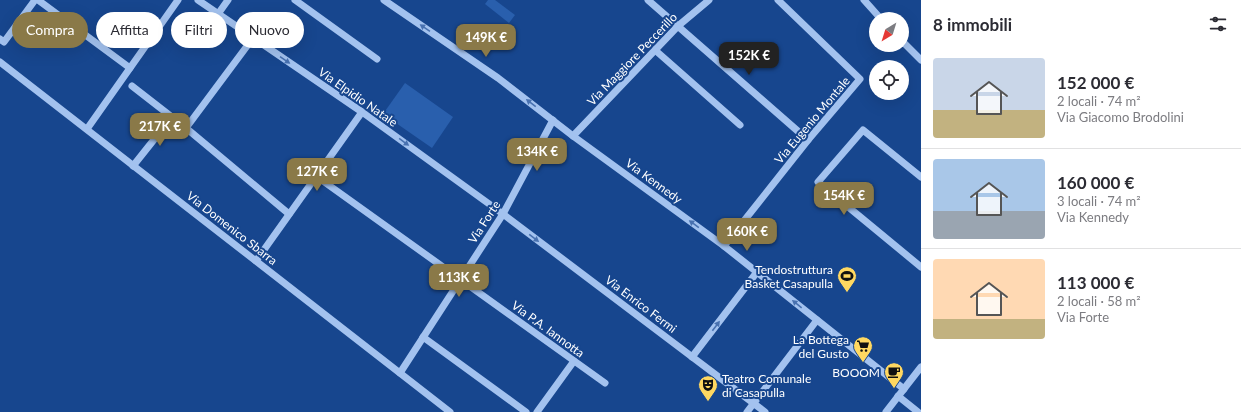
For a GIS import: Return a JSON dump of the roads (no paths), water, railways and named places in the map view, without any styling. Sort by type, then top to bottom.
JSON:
[{"type":"street","points":[[0,39],[4,42],[35,0]]},
{"type":"street","points":[[38,0],[130,68]]},
{"type":"street","points":[[87,129],[178,0]]},
{"type":"street","name":"Via Elpidio Natale","points":[[198,0],[215,12]]},
{"type":"street","points":[[219,12],[228,0]]},
{"type":"street","points":[[295,0],[377,59]]},
{"type":"street","name":"Via Kennedy","points":[[384,0],[498,78],[573,136],[724,246],[904,389]]},
{"type":"street","points":[[648,0],[808,140]]},
{"type":"street","name":"Via Maggiore Peccerillo","points":[[573,136],[678,26],[708,0]]},
{"type":"street","name":"Via Eugenio Montale","points":[[724,246],[808,140],[860,79],[778,0]]},
{"type":"street","points":[[864,0],[875,12]]},
{"type":"street","points":[[186,128],[246,48]]},
{"type":"street","name":"Via Elpidio Natale","points":[[268,48],[362,112],[503,214]]},
{"type":"street","points":[[909,48],[921,60]]},
{"type":"street","points":[[655,50],[740,125]]},
{"type":"street","name":"Via Domenico Sbarra","points":[[0,62],[450,412]]},
{"type":"street","points":[[132,86],[186,128],[289,214]]},
{"type":"street","points":[[256,261],[362,112]]},
{"type":"street","points":[[133,166],[172,117]]},
{"type":"street","name":"Via Forte","points":[[400,373],[503,214],[553,120]]},
{"type":"street","points":[[921,177],[863,130],[818,182],[921,267]]},
{"type":"street","name":"Via P.A. Iannotta","points":[[316,176],[605,383]]},
{"type":"street","name":"Via Enrico Fermi","points":[[503,214],[765,412]]},
{"type":"street","points":[[692,357],[757,272]]},
{"type":"street","points":[[746,412],[817,320]]},
{"type":"street","points":[[423,337],[526,412]]},
{"type":"street","points":[[536,412],[574,361]]},
{"type":"street","points":[[886,412],[921,367]]},
{"type":"street","points":[[898,396],[918,412]]},
{"type":"place","name":"Tendostruttura Basket Casapulla","points":[[847,293]]},
{"type":"place","name":"La Bottega del Gusto","points":[[863,363]]},
{"type":"place","name":"BOOOM","points":[[894,389]]},
{"type":"place","name":"Teatro Comunale di Casapulla","points":[[708,402]]}]
